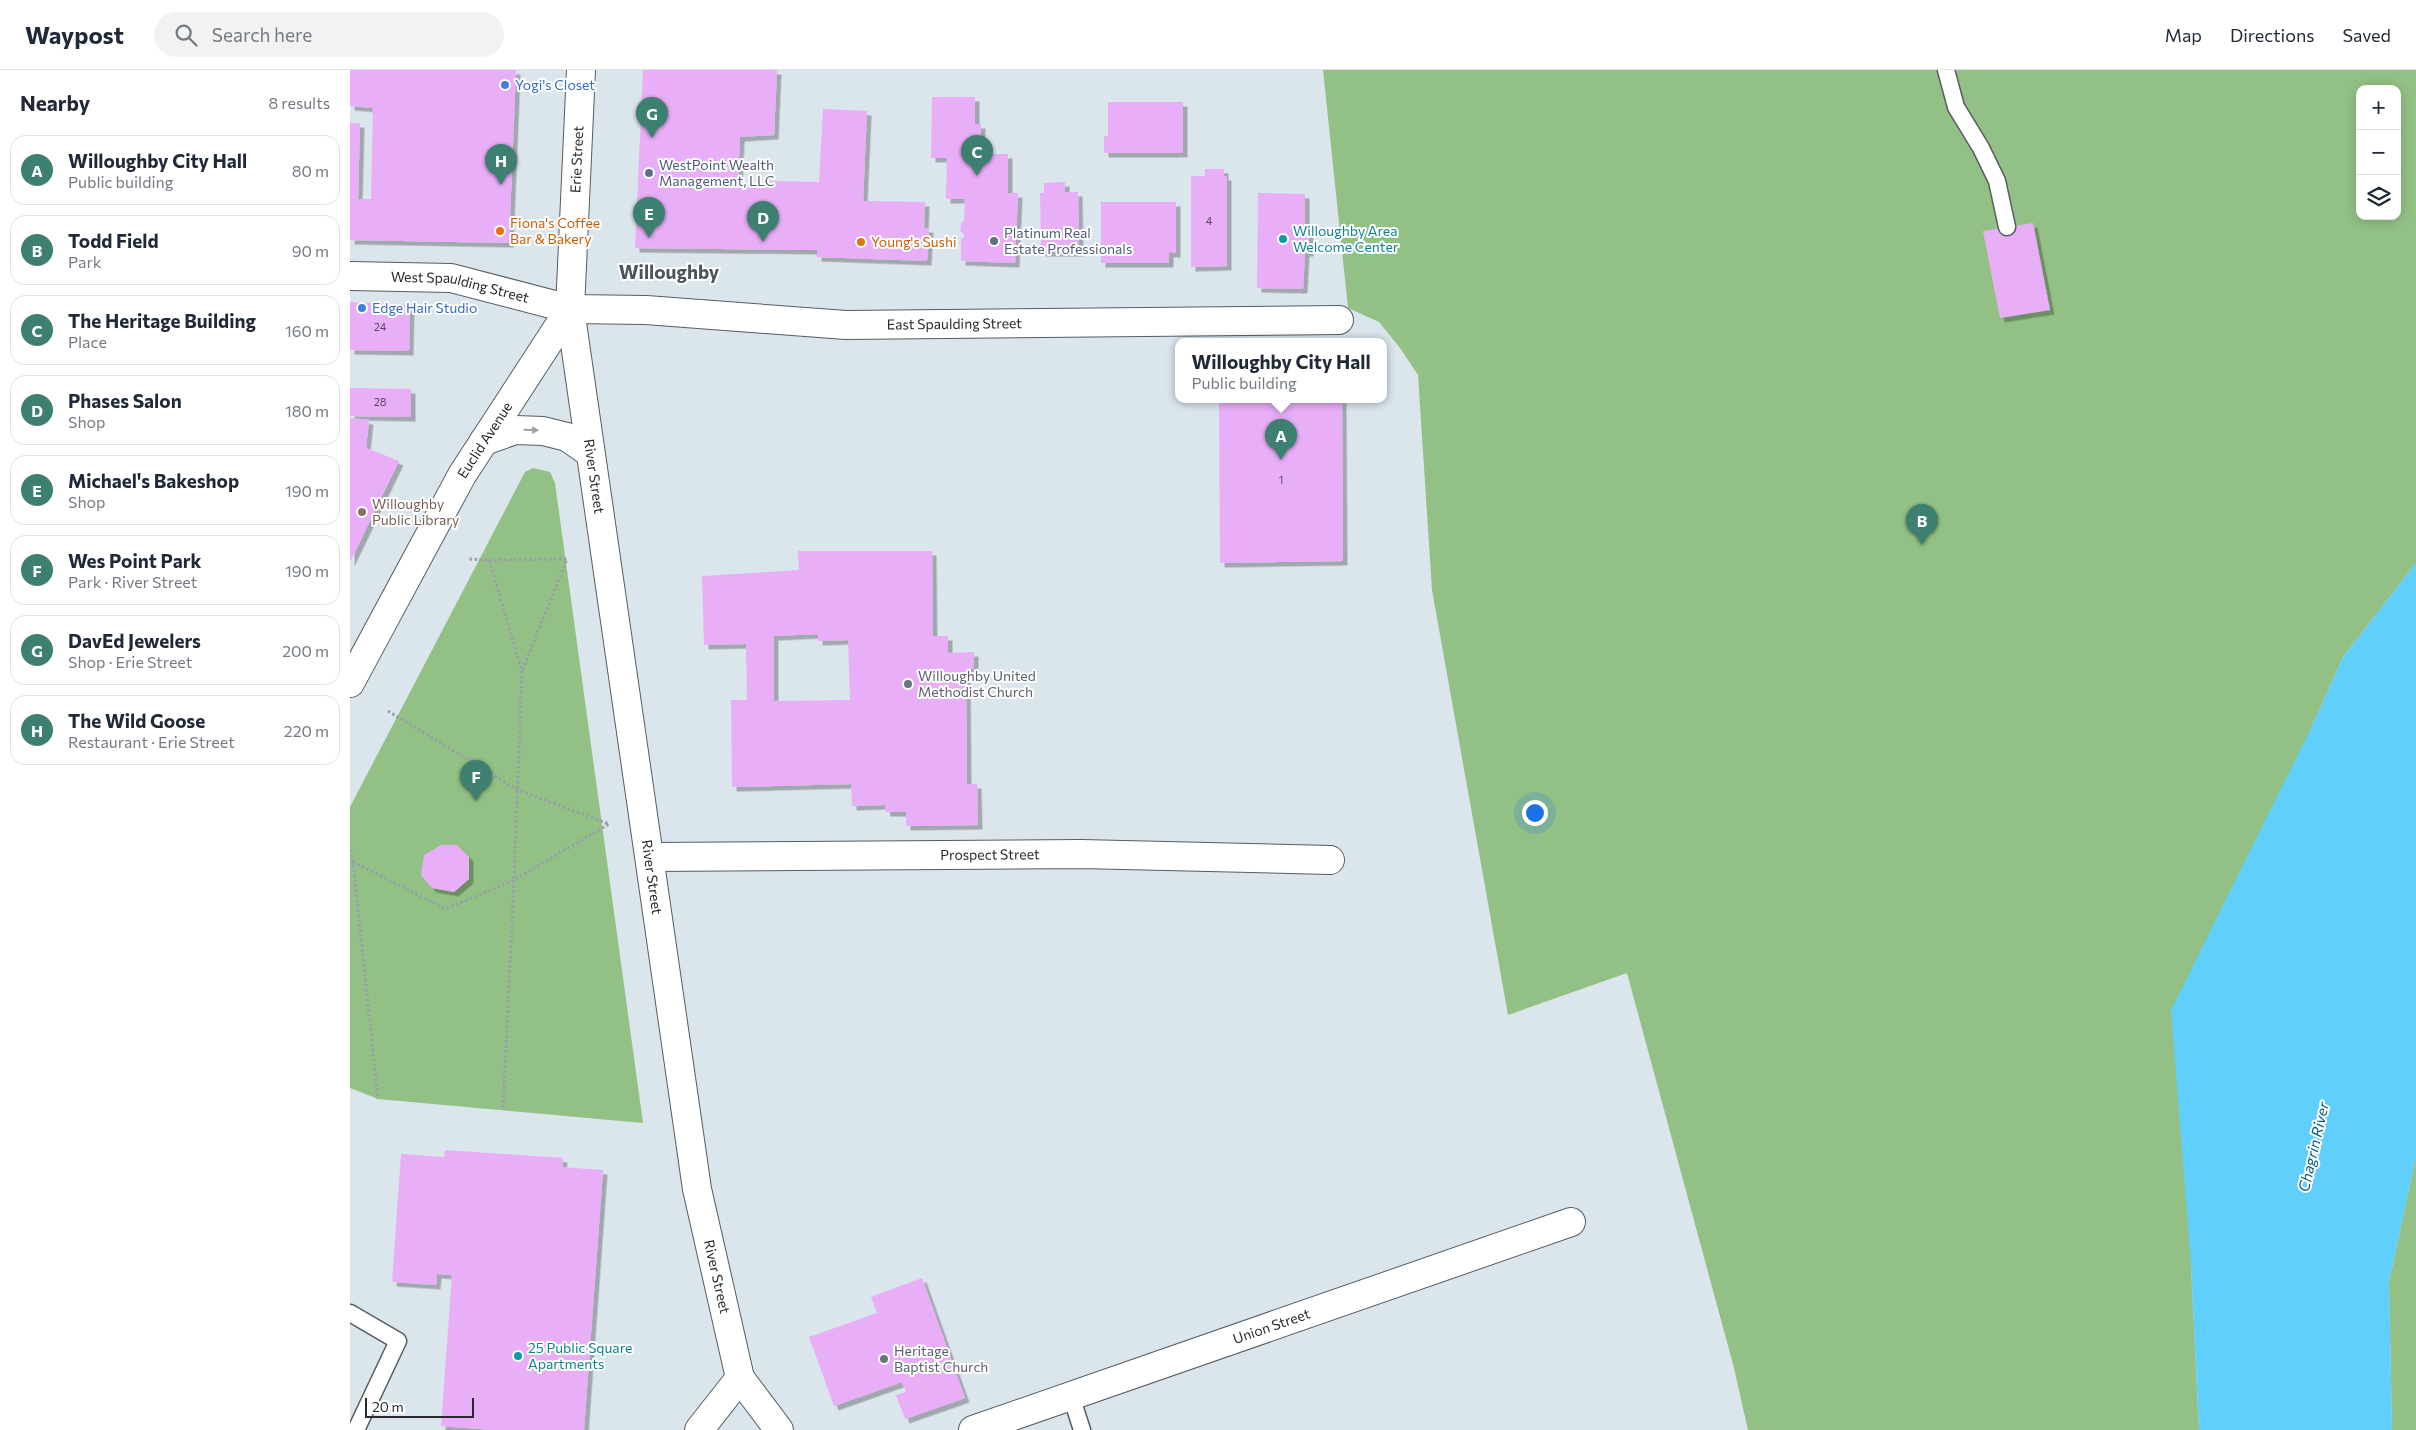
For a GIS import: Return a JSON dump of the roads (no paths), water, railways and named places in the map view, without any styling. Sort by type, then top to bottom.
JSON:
[{"type":"street","name":"Erie Street","points":[[570,309],[581,70]]},
{"type":"street","name":"West Spaulding Street","points":[[350,276],[451,278],[570,309]]},
{"type":"street","name":"East Spaulding Street","points":[[570,309],[646,310],[846,325],[1339,320]]},
{"type":"street","name":"Euclid Avenue","points":[[350,683],[462,475],[570,309]]},
{"type":"street","name":"River Street","points":[[570,309],[697,1189],[740,1378],[779,1430]]},
{"type":"street","points":[[484,441],[515,430],[543,431],[567,437],[590,453]]},
{"type":"street","name":"Prospect Street","points":[[650,857],[1081,854],[1330,860]]},
{"type":"street","name":"Union Street","points":[[973,1430],[1571,1222]]},
{"type":"street","points":[[699,1430],[740,1378]]},
{"type":"lane","points":[[1946,70],[1956,107],[1981,148],[1997,181],[2007,227]]},
{"type":"lane","points":[[350,1313],[398,1341],[356,1430]]},
{"type":"lane","points":[[1071,1396],[1082,1430]]},
{"type":"water","name":"Chagrin River","points":[[2416,563],[2416,1157],[2389,1281],[2392,1430],[2199,1430],[2191,1265],[2171,1010],[2313,724],[2343,657]]},
{"type":"place","name":"Yogi's Closet","points":[[505,85]]},
{"type":"place","name":"DavEd Jewelers","points":[[652,138]]},
{"type":"place","name":"WestPoint Wealth Management, LLC","points":[[649,173]]},
{"type":"place","name":"The Heritage Building","points":[[977,176]]},
{"type":"place","name":"The Wild Goose","points":[[501,185]]},
{"type":"place","name":"Fiona's Coffee Bar & Bakery","points":[[500,231]]},
{"type":"place","name":"Michael's Bakeshop","points":[[649,238]]},
{"type":"place","name":"Willoughby Area Welcome Center","points":[[1283,239]]},
{"type":"place","name":"Platinum Real Estate Professionals","points":[[994,241]]},
{"type":"place","name":"Phases Salon","points":[[763,242]]},
{"type":"place","name":"Young's Sushi","points":[[861,242]]},
{"type":"place","name":"Edge Hair Studio","points":[[362,308]]},
{"type":"place","name":"Willoughby City Hall","points":[[1281,460]]},
{"type":"place","name":"Willoughby Public Library","points":[[362,512]]},
{"type":"place","name":"Todd Field","points":[[1922,545]]},
{"type":"place","name":"Willoughby United Methodist Church","points":[[908,684]]},
{"type":"place","name":"Wes Point Park","points":[[476,801]]},
{"type":"place","name":"25 Public Square Apartments","points":[[518,1356]]},
{"type":"place","name":"Heritage Baptist Church","points":[[884,1359]]},
{"type":"district","name":"Willoughby","points":[[669,272]]}]
